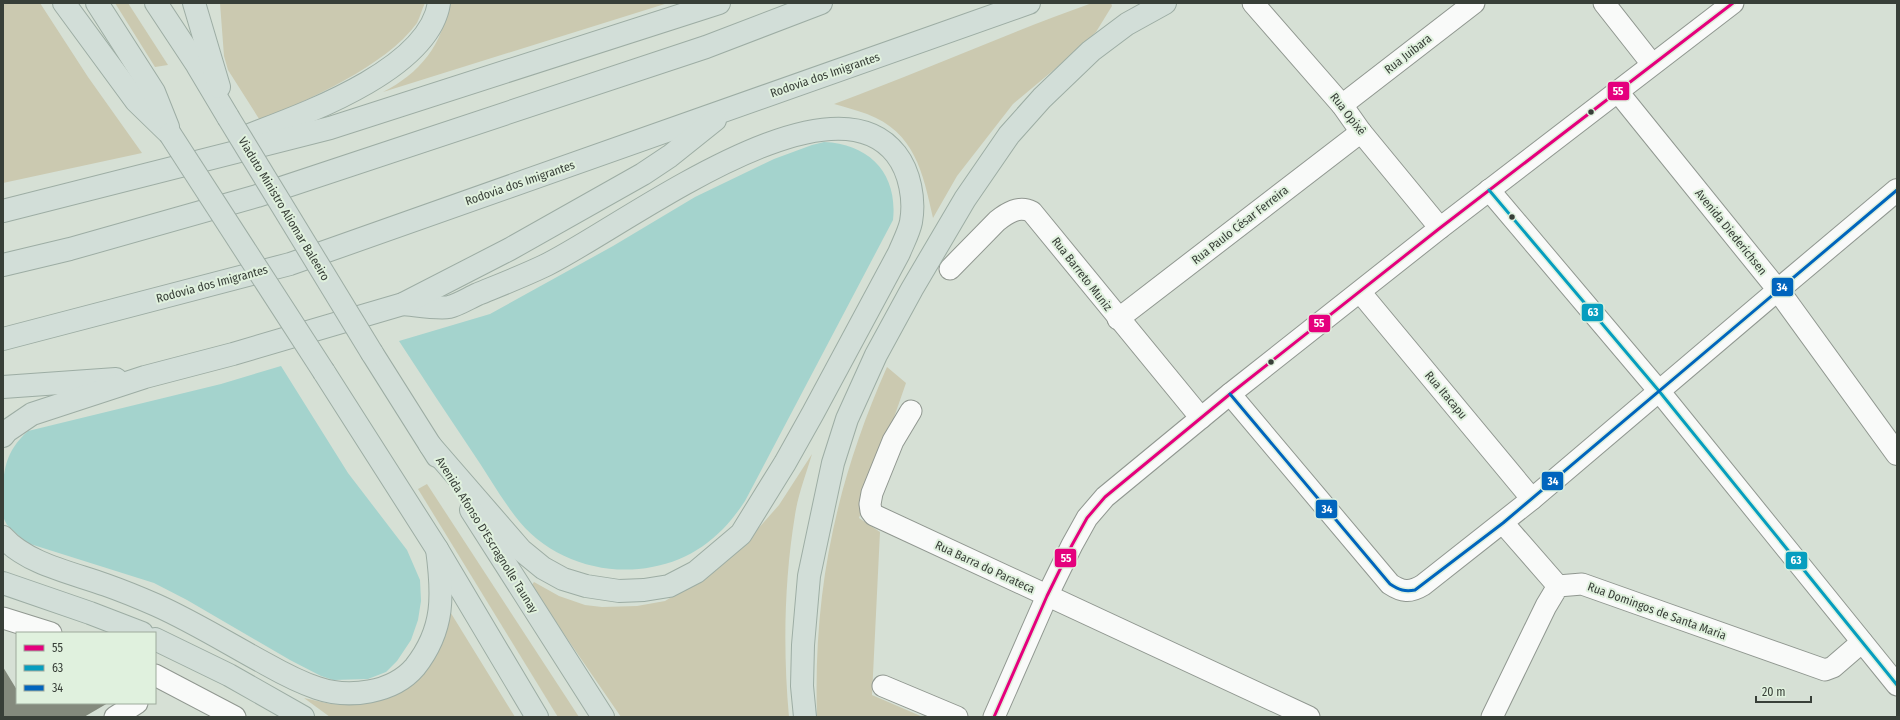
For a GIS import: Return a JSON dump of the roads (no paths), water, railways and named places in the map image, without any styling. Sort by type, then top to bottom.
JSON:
[{"type":"highway","points":[[64,3],[145,96]]},
{"type":"highway","points":[[98,3],[145,96],[437,549],[537,717]]},
{"type":"highway","points":[[156,3],[207,65]]},
{"type":"highway","points":[[194,3],[207,65]]},
{"type":"highway","points":[[206,3],[207,65]]},
{"type":"highway","points":[[221,156],[252,134],[319,108],[373,80],[405,57],[429,29],[439,3]]},
{"type":"highway","points":[[3,211],[330,128],[719,3]]},
{"type":"highway","points":[[3,265],[257,196],[706,48],[822,3]]},
{"type":"highway","name":"Rodovia dos Imigrantes","points":[[3,339],[290,264],[1030,3]]},
{"type":"highway","points":[[805,717],[802,666],[809,576],[832,463],[847,419],[876,355],[912,289],[965,199],[1009,135],[1042,98],[1091,51],[1127,24],[1165,3]]},
{"type":"highway","name":"Viaduto Ministro Aliomar Baleeiro","points":[[207,65],[228,117],[372,353]]},
{"type":"highway","points":[[3,436],[7,431],[32,414],[145,377],[233,354],[403,304],[510,249],[642,174],[670,156],[729,109]]},
{"type":"highway","points":[[403,304],[448,307],[545,266],[726,161],[766,145],[815,130],[841,128],[869,133],[888,144],[903,164],[912,190],[911,222],[899,252],[785,463],[741,534],[717,555],[689,576],[669,586],[644,590],[619,591],[592,587],[563,579],[544,568],[521,550],[430,445]]},
{"type":"highway","points":[[3,201],[21,197],[46,201]]},
{"type":"highway","name":"Avenida Afonso D'Escragnolle Taunay","points":[[372,353],[603,717]]},
{"type":"highway","points":[[3,387],[145,377]]},
{"type":"highway","points":[[3,537],[21,553],[58,569],[107,585],[157,605],[293,678],[318,689],[347,693],[368,692],[388,685],[408,675],[420,660],[435,634],[441,603],[441,578],[437,549]]},
{"type":"highway","points":[[3,583],[83,610],[139,632]]},
{"type":"highway","points":[[156,639],[229,675],[303,717]]},
{"type":"street","name":"Rua Opixê","points":[[1253,3],[1342,105],[1361,132],[1440,228]]},
{"type":"street","name":"Rua Juibara","points":[[1342,105],[1474,3]]},
{"type":"street","points":[[1604,3],[1652,64]]},
{"type":"street","points":[[994,717],[1047,596],[1087,518],[1105,497],[1230,394],[1440,228],[1733,3]]},
{"type":"street","name":"Avenida Diederichsen","points":[[1618,92],[1778,290],[1896,449]]},
{"type":"street","name":"Rua Paulo César Ferreira","points":[[1118,319],[1361,132]]},
{"type":"street","points":[[1489,190],[1659,391],[1897,685]]},
{"type":"street","points":[[1230,394],[1390,584],[1398,590],[1415,590],[1532,499],[1897,190]]},
{"type":"street","name":"Rua Barreto Muniz","points":[[950,269],[997,221],[1014,211],[1027,209],[1037,217],[1118,319],[1201,418]]},
{"type":"street","name":"Rua Itacapu","points":[[1360,292],[1532,499]]},
{"type":"street","name":"Rua Barra do Parateca","points":[[911,411],[893,441],[872,493],[870,504],[871,511],[878,518],[1309,717]]},
{"type":"street","points":[[1492,717],[1546,606],[1558,586],[1503,523]]},
{"type":"street","name":"Rua Domingos de Santa Maria","points":[[1558,586],[1582,584],[1825,670],[1833,667],[1862,642]]},
{"type":"street","points":[[3,618],[47,632]]},
{"type":"street","points":[[160,683],[235,717]]},
{"type":"street","points":[[883,686],[957,717]]},
{"type":"street","points":[[115,717],[135,704]]},
{"type":"water","points":[[824,142],[840,144],[855,149],[867,155],[878,164],[891,189],[893,220],[745,501],[727,525],[706,544],[681,559],[667,564],[633,569],[614,569],[595,566],[576,561],[542,543],[528,531],[509,508],[399,341],[490,314],[613,246],[695,197],[774,159]]},
{"type":"water","points":[[281,366],[348,473],[407,550],[420,580],[421,601],[418,620],[411,640],[397,661],[386,672],[368,679],[333,680],[321,676],[290,660],[187,600],[154,583],[27,543],[7,525],[3,517],[3,491],[5,470],[8,459],[19,440],[28,431],[221,384]]}]
